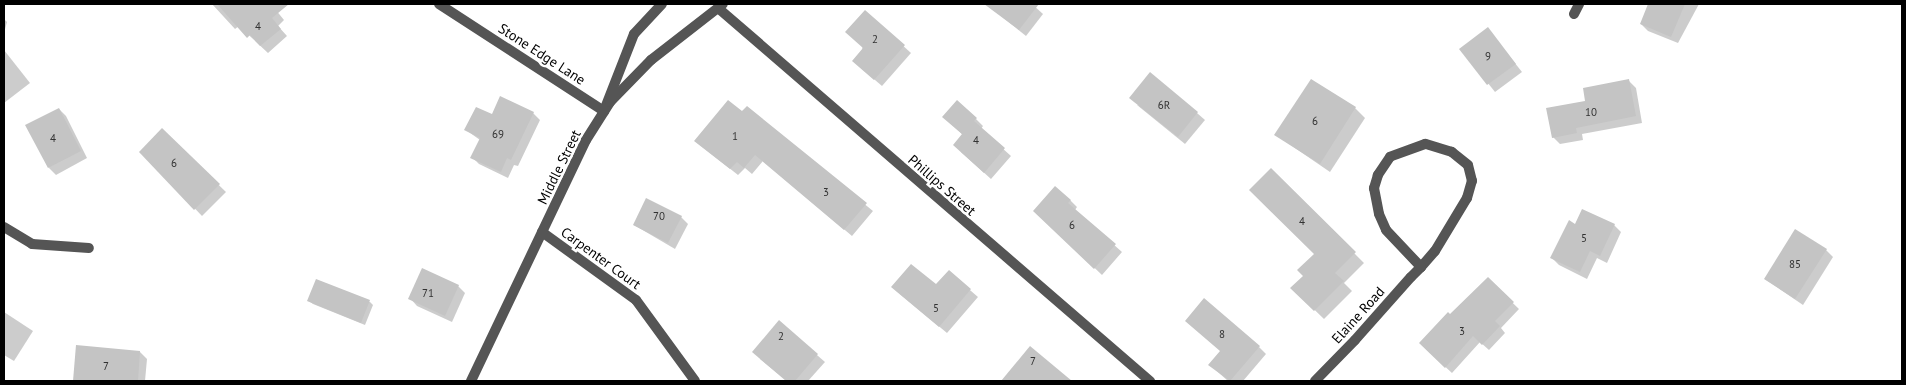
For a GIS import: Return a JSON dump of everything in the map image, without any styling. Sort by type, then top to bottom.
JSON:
[{"type":"street","name":"Stone Edge Lane","points":[[439,4],[604,111]]},
{"type":"street","points":[[604,111],[625,50],[644,20],[662,4]]},
{"type":"street","points":[[1574,14],[1579,4]]},
{"type":"street","name":"Middle Street","points":[[471,381],[542,232],[604,111],[651,60],[721,6]]},
{"type":"street","name":"Phillips Street","points":[[721,6],[1150,381]]},
{"type":"street","name":"Elaine Road","points":[[1315,381],[1421,267],[1451,228],[1467,198],[1472,180],[1468,165],[1460,158],[1435,145],[1425,144],[1390,157],[1378,175],[1374,188],[1379,214],[1386,230],[1421,267]]},
{"type":"street","points":[[4,227],[32,244],[88,248]]},
{"type":"street","name":"Carpenter Court","points":[[542,232],[636,300],[695,381]]},
{"type":"building","points":[[217,4],[289,4],[272,18],[281,29],[260,46],[250,35],[247,38]]},
{"type":"building","points":[[984,4],[1039,4],[1019,30]]},
{"type":"building","points":[[1648,4],[1685,4],[1671,37],[1640,24]]},
{"type":"building","points":[[865,10],[905,45],[874,80],[852,61],[863,48],[845,32]]},
{"type":"building","points":[[1488,27],[1516,64],[1487,85],[1459,49]]},
{"type":"building","points":[[1150,72],[1198,112],[1178,137],[1129,98]]},
{"type":"building","points":[[1311,79],[1356,107],[1320,164],[1274,135]]},
{"type":"building","points":[[1629,79],[1636,116],[1576,128],[1577,133],[1552,138],[1546,108],[1585,101],[1583,88]]},
{"type":"building","points":[[500,96],[534,112],[511,160],[507,158],[501,172],[470,158],[480,138],[464,130],[476,107],[492,114]]},
{"type":"building","points":[[728,100],[742,111],[747,106],[867,203],[844,230],[755,155],[744,168],[737,162],[730,169],[694,141]]},
{"type":"building","points":[[957,100],[977,118],[974,121],[1005,148],[984,173],[953,145],[962,134],[942,117]]},
{"type":"building","points":[[59,108],[81,151],[48,168],[25,125]]},
{"type":"building","points":[[162,128],[220,184],[194,210],[139,152]]},
{"type":"building","points":[[1271,168],[1356,252],[1335,273],[1344,281],[1314,311],[1290,288],[1303,276],[1297,270],[1314,254],[1249,190]]},
{"type":"building","points":[[1055,186],[1071,200],[1068,203],[1116,244],[1094,269],[1033,211]]},
{"type":"building","points":[[646,198],[682,216],[668,243],[633,225]]},
{"type":"building","points":[[1582,209],[1615,224],[1600,256],[1590,251],[1580,272],[1550,258],[1569,220],[1575,224]]},
{"type":"building","points":[[1795,229],[1827,249],[1795,299],[1764,279]]},
{"type":"building","points":[[911,264],[936,284],[949,270],[971,289],[939,327],[891,287]]},
{"type":"building","points":[[422,268],[459,285],[445,316],[408,299]]},
{"type":"building","points":[[1488,277],[1514,302],[1495,321],[1500,326],[1482,345],[1473,336],[1445,368],[1419,343],[1448,312],[1450,314]]},
{"type":"building","points":[[316,279],[370,300],[361,323],[307,301]]},
{"type":"building","points":[[1204,298],[1260,346],[1230,381],[1208,365],[1220,351],[1185,321]]},
{"type":"building","points":[[779,320],[818,354],[795,381],[786,381],[752,352]]},
{"type":"building","points":[[76,345],[140,351],[138,381],[73,381]]},
{"type":"building","points":[[1030,346],[1072,381],[1001,381]]}]
